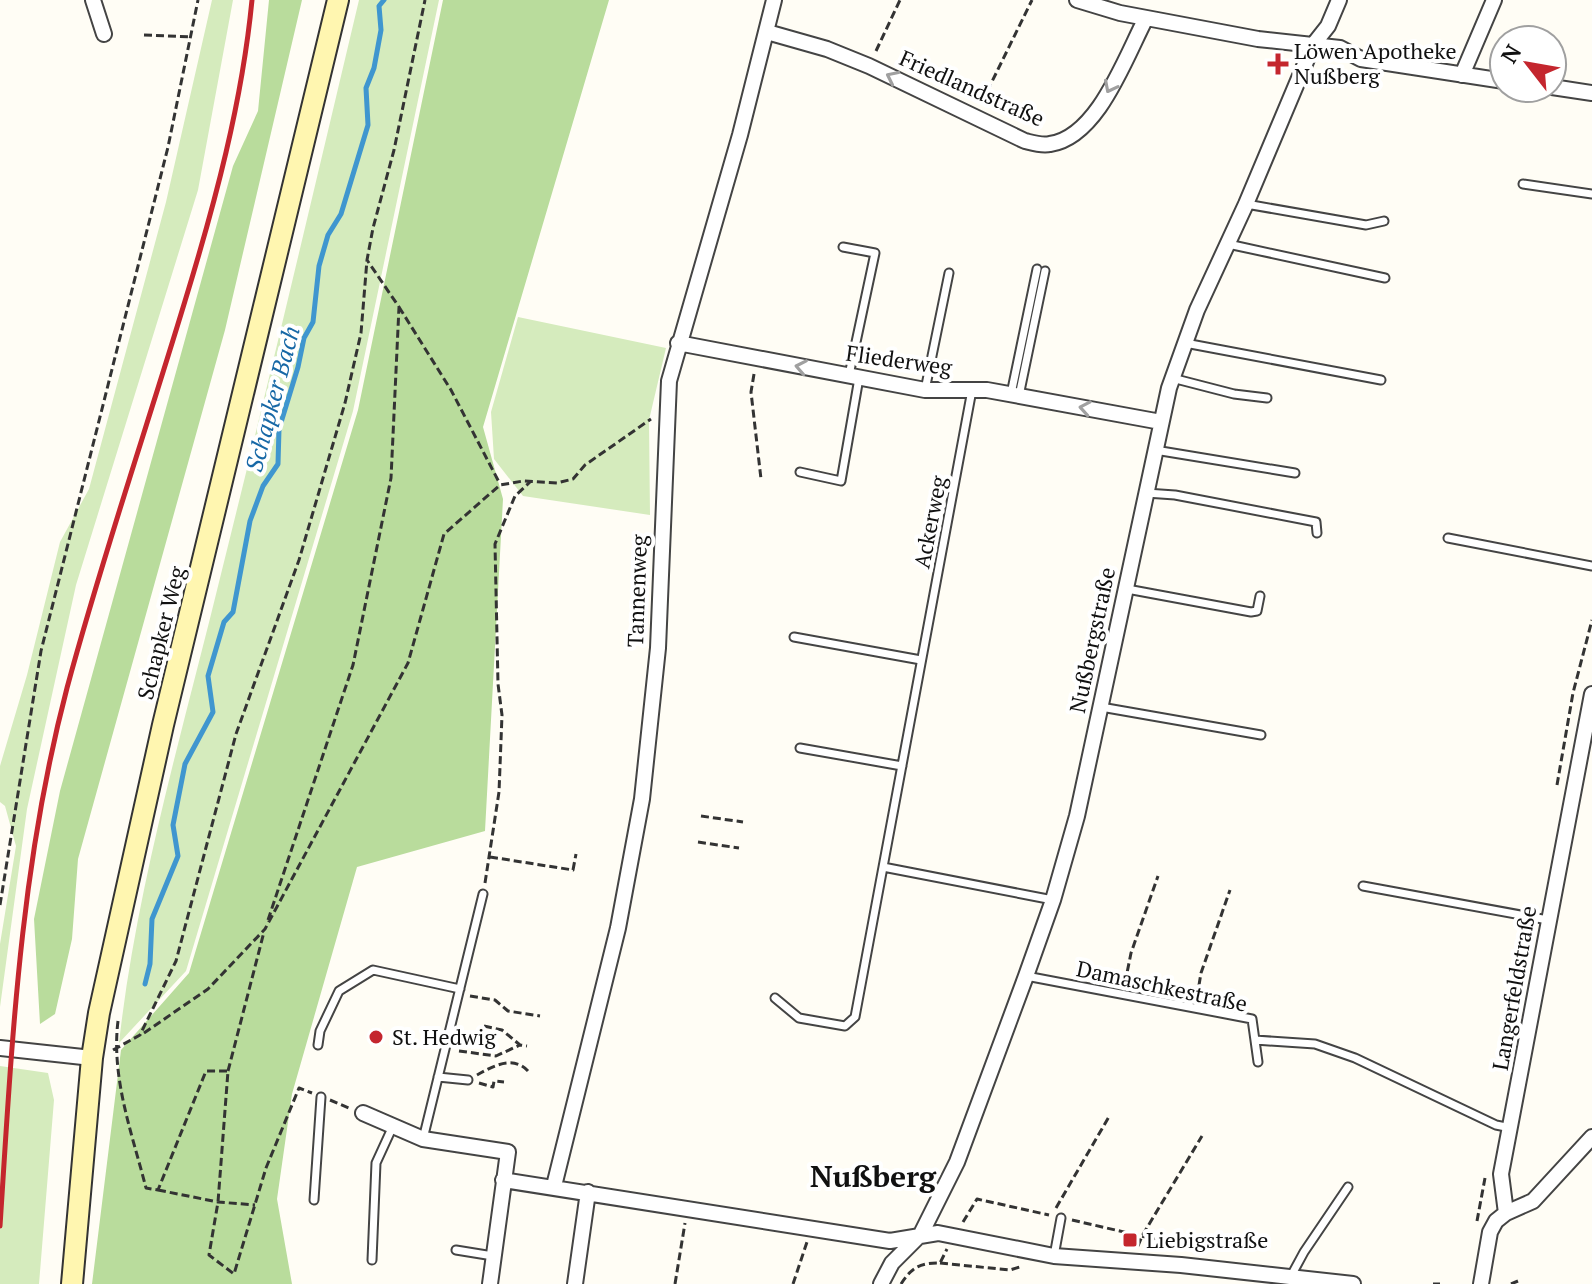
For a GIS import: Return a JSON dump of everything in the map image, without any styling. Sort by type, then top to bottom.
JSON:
[{"type":"street","points":[[93,0],[104,34]]},
{"type":"street","name":"Schapker Weg","points":[[72,1284],[92,1058],[123,899],[338,0]]},
{"type":"street","name":"Tannenweg","points":[[554,1186],[618,928],[642,799],[658,648],[669,381],[740,135],[774,0]]},
{"type":"street","points":[[1077,0],[1123,6],[1146,18],[1258,39],[1340,48],[1361,59],[1488,79]]},
{"type":"street","name":"Nußbergstraße","points":[[881,1284],[892,1263],[921,1234],[962,1150],[1026,976],[1053,900],[1077,816],[1172,378],[1313,45],[1328,26],[1339,0]]},
{"type":"street","points":[[1462,75],[1494,0]]},
{"type":"street","name":"Friedlandstraße","points":[[767,32],[827,49],[1025,141],[1047,145],[1081,131],[1095,116],[1146,18]]},
{"type":"street","points":[[1568,89],[1592,93]]},
{"type":"street","name":"Fliederweg","points":[[678,343],[925,390],[972,390],[1015,395],[1161,422]]},
{"type":"street","name":"Langerfeldstraße","points":[[1506,1213],[1501,1174],[1592,694]]},
{"type":"street","points":[[0,1048],[92,1058]]},
{"type":"street","points":[[363,1113],[423,1139],[508,1152],[490,1284]]},
{"type":"street","points":[[1481,1284],[1490,1232],[1496,1221],[1533,1201],[1592,1137]]},
{"type":"street","points":[[503,1180],[890,1241],[921,1234],[955,1235],[1054,1256],[1353,1284]]},
{"type":"street","points":[[575,1284],[588,1192]]},
{"type":"lane","points":[[1523,184],[1592,194]]},
{"type":"lane","points":[[1246,204],[1366,225],[1384,221]]},
{"type":"lane","points":[[1228,244],[1385,278]]},
{"type":"lane","points":[[800,472],[841,481],[854,377],[875,253],[843,247]]},
{"type":"lane","points":[[1015,395],[1041,270]]},
{"type":"lane","points":[[925,390],[949,273]]},
{"type":"lane","points":[[1185,343],[1381,380]]},
{"type":"lane","points":[[1172,378],[1234,394],[1267,398]]},
{"type":"lane","name":"Ackerweg","points":[[775,998],[799,1018],[845,1026],[855,1017],[972,390]]},
{"type":"lane","points":[[1155,450],[1295,473]]},
{"type":"lane","points":[[1146,493],[1175,495],[1316,522],[1317,533]]},
{"type":"lane","points":[[1448,538],[1592,566]]},
{"type":"lane","points":[[1125,588],[1251,612],[1257,611],[1260,596]]},
{"type":"lane","points":[[794,637],[921,660]]},
{"type":"lane","points":[[1101,707],[1261,735]]},
{"type":"lane","points":[[800,748],[902,766]]},
{"type":"lane","points":[[883,867],[1053,900]]},
{"type":"lane","points":[[1363,886],[1548,920]]},
{"type":"lane","points":[[423,1139],[483,894]]},
{"type":"lane","points":[[318,1045],[320,1031],[339,991],[373,970],[460,989]]},
{"type":"lane","name":"Damaschkestraße","points":[[1026,976],[1252,1019],[1258,1062]]},
{"type":"lane","points":[[1255,1040],[1315,1044],[1355,1058],[1496,1125],[1511,1128]]},
{"type":"lane","points":[[438,1077],[468,1080]]},
{"type":"lane","points":[[314,1200],[321,1097]]},
{"type":"lane","points":[[372,1260],[376,1163],[393,1126]]},
{"type":"lane","points":[[1294,1279],[1304,1252],[1348,1187]]},
{"type":"lane","points":[[1054,1256],[1061,1218]]},
{"type":"lane","points":[[456,1250],[493,1256]]},
{"type":"path","points":[[0,905],[41,651],[168,147],[198,0]]},
{"type":"path","points":[[140,1035],[176,961],[236,734],[299,560],[345,403],[361,333],[373,228],[394,150],[425,0]]},
{"type":"path","points":[[869,66],[900,0]]},
{"type":"path","points":[[975,116],[1032,0]]},
{"type":"path","points":[[144,35],[191,37]]},
{"type":"path","points":[[367,260],[451,390],[500,485]]},
{"type":"path","points":[[363,1113],[299,1088],[266,1168],[234,1274],[209,1255],[218,1202],[228,1071],[265,929],[353,665],[391,478],[399,307]]},
{"type":"path","points":[[756,358],[751,392],[761,479]]},
{"type":"path","points":[[255,1205],[218,1202],[146,1188],[123,1102],[115,1048],[140,1035],[208,989],[265,929],[408,663],[444,534],[500,485],[530,481],[557,483],[573,479],[585,465],[649,420],[666,417]]},
{"type":"path","points":[[483,894],[499,792],[502,715],[498,684],[495,544],[515,496],[530,481]]},
{"type":"path","points":[[701,816],[743,822]]},
{"type":"path","points":[[698,842],[739,848]]},
{"type":"path","points":[[489,857],[573,870],[576,854]]},
{"type":"path","points":[[1123,995],[1131,953],[1158,876]]},
{"type":"path","points":[[1196,1009],[1201,973],[1230,890]]},
{"type":"path","points":[[470,996],[495,1000],[508,1011],[540,1016]]},
{"type":"path","points":[[484,1026],[502,1030],[520,1045],[527,1046]]},
{"type":"path","points":[[459,1051],[496,1056],[520,1045]]},
{"type":"path","points":[[504,1082],[494,1081],[493,1087],[473,1081],[478,1074],[496,1064],[523,1065],[528,1071]]},
{"type":"path","points":[[158,1190],[206,1071],[228,1071]]},
{"type":"path","points":[[1051,1215],[1110,1115]]},
{"type":"path","points":[[1133,1261],[1142,1236],[1202,1136]]},
{"type":"path","points":[[675,1284],[687,1207]]},
{"type":"path","points":[[793,1284],[812,1229]]},
{"type":"path","points":[[940,1263],[955,1235]]},
{"type":"path","points":[[901,1284],[910,1269],[919,1265],[940,1263],[1010,1270],[1031,1264],[1035,1251]]},
{"type":"path","points":[[1511,1284],[1518,1281]]},
{"type":"path","points":[[1433,1284],[1440,1284]]},
{"type":"green space","points":[[212,0],[233,0],[198,190],[76,585],[27,809],[0,1007],[0,944],[16,846],[5,806],[0,802],[0,766],[27,675],[60,542],[89,489],[166,202]]},
{"type":"green space","points":[[269,0],[302,0],[225,330],[78,859],[72,939],[55,1014],[40,1024],[34,919],[60,791],[233,166],[258,111]]},
{"type":"green space","points":[[359,0],[439,0],[353,411],[186,971],[119,1043],[149,864]]},
{"type":"green space","points":[[443,0],[609,0],[483,427],[503,499],[485,831],[357,867],[292,1094],[277,1199],[292,1284],[92,1284],[121,1050],[189,973],[358,410]]},
{"type":"green space","points":[[518,317],[666,348],[649,420],[650,515],[523,496],[494,459],[491,412]]},
{"type":"green space","points":[[0,1066],[48,1073],[54,1100],[39,1284],[0,1284]]},
{"type":"waterway","name":"Schapker Bach","points":[[145,984],[150,964],[152,919],[178,856],[173,825],[185,764],[213,712],[208,676],[224,622],[233,612],[250,521],[263,486],[278,464],[279,429],[304,338],[313,322],[319,266],[328,235],[341,214],[368,125],[366,88],[374,68],[381,30],[379,6],[384,0]]},
{"type":"railway","points":[[0,1226],[20,955],[38,822],[51,755],[95,591],[217,190],[242,77],[252,0]]},
{"type":"place","name":"Löwen Apotheke Nußberg","points":[[1278,64]]},
{"type":"place","name":"St. Hedwig","points":[[376,1037]]},
{"type":"place","name":"Liebigstraße","points":[[1130,1240]]},
{"type":"district","name":"Nußberg","points":[[873,1177]]}]
